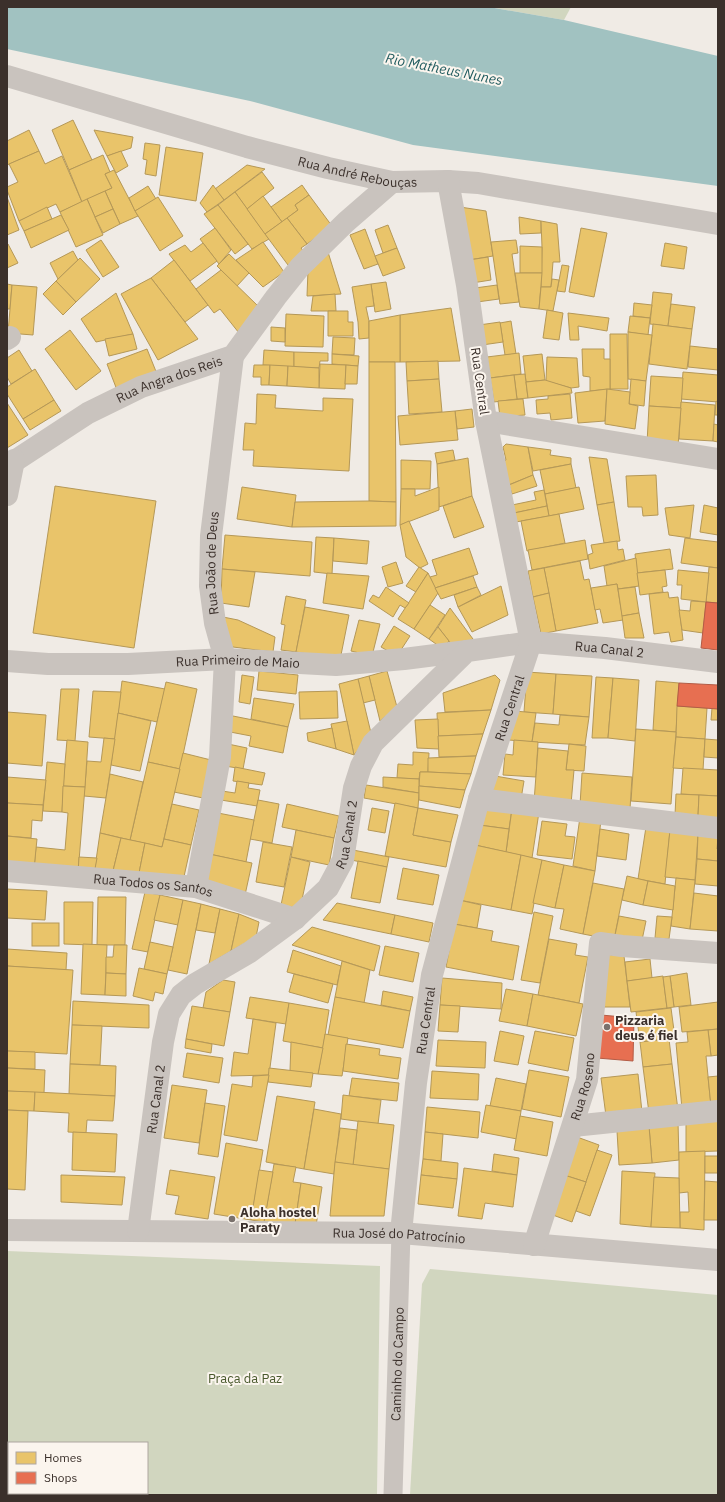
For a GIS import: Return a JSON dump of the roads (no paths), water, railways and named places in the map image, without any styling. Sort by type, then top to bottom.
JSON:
[{"type":"street","name":"Rua André Rebouças","points":[[7,76],[247,147],[328,168],[392,182],[448,181],[478,183],[509,187],[718,224]]},
{"type":"street","name":"Rua Central","points":[[401,1233],[416,1083],[432,975],[479,799],[531,642],[486,421],[466,285],[448,181]]},
{"type":"street","name":"Rua Angra dos Reis","points":[[10,463],[88,413],[141,387],[233,356],[300,267],[346,222],[392,182]]},
{"type":"street","name":"Rua João de Deus","points":[[196,887],[220,757],[225,659],[215,623],[210,586],[212,536],[233,356]]},
{"type":"street","points":[[486,421],[718,459]]},
{"type":"street","points":[[7,495],[10,463]]},
{"type":"street","name":"Rua Canal 2","points":[[138,1230],[163,1042],[170,1014],[181,995],[195,984],[250,952],[295,919],[328,888],[343,860],[354,788],[361,766],[373,743],[467,651],[531,642],[606,648],[718,662]]},
{"type":"street","name":"Rua Primeiro de Maio","points":[[7,661],[48,664],[128,664],[225,659],[336,665],[397,660],[467,651]]},
{"type":"street","points":[[479,799],[718,828]]},
{"type":"street","name":"Rua Todos os Santos","points":[[7,871],[196,887],[295,919]]},
{"type":"street","name":"Rua Roseno","points":[[534,1245],[587,1080],[600,944],[718,953]]},
{"type":"street","points":[[573,1126],[718,1110]]},
{"type":"street","name":"Rua José do Patrocínio","points":[[7,1230],[401,1233],[718,1260]]},
{"type":"street","name":"Caminho do Campo","points":[[393,1495],[401,1233]]},
{"type":"water","name":"Rio Matheus Nunes","points":[[7,7],[489,7],[564,20],[718,56],[718,186],[413,145],[250,101],[7,49]]},
{"type":"place","name":"Pizzaria deus é fiel","points":[[607,1027]]},
{"type":"place","name":"Aloha hostel Paraty","points":[[232,1219]]},
{"type":"park label","name":"Praça da Paz","points":[[245,1378]]}]
